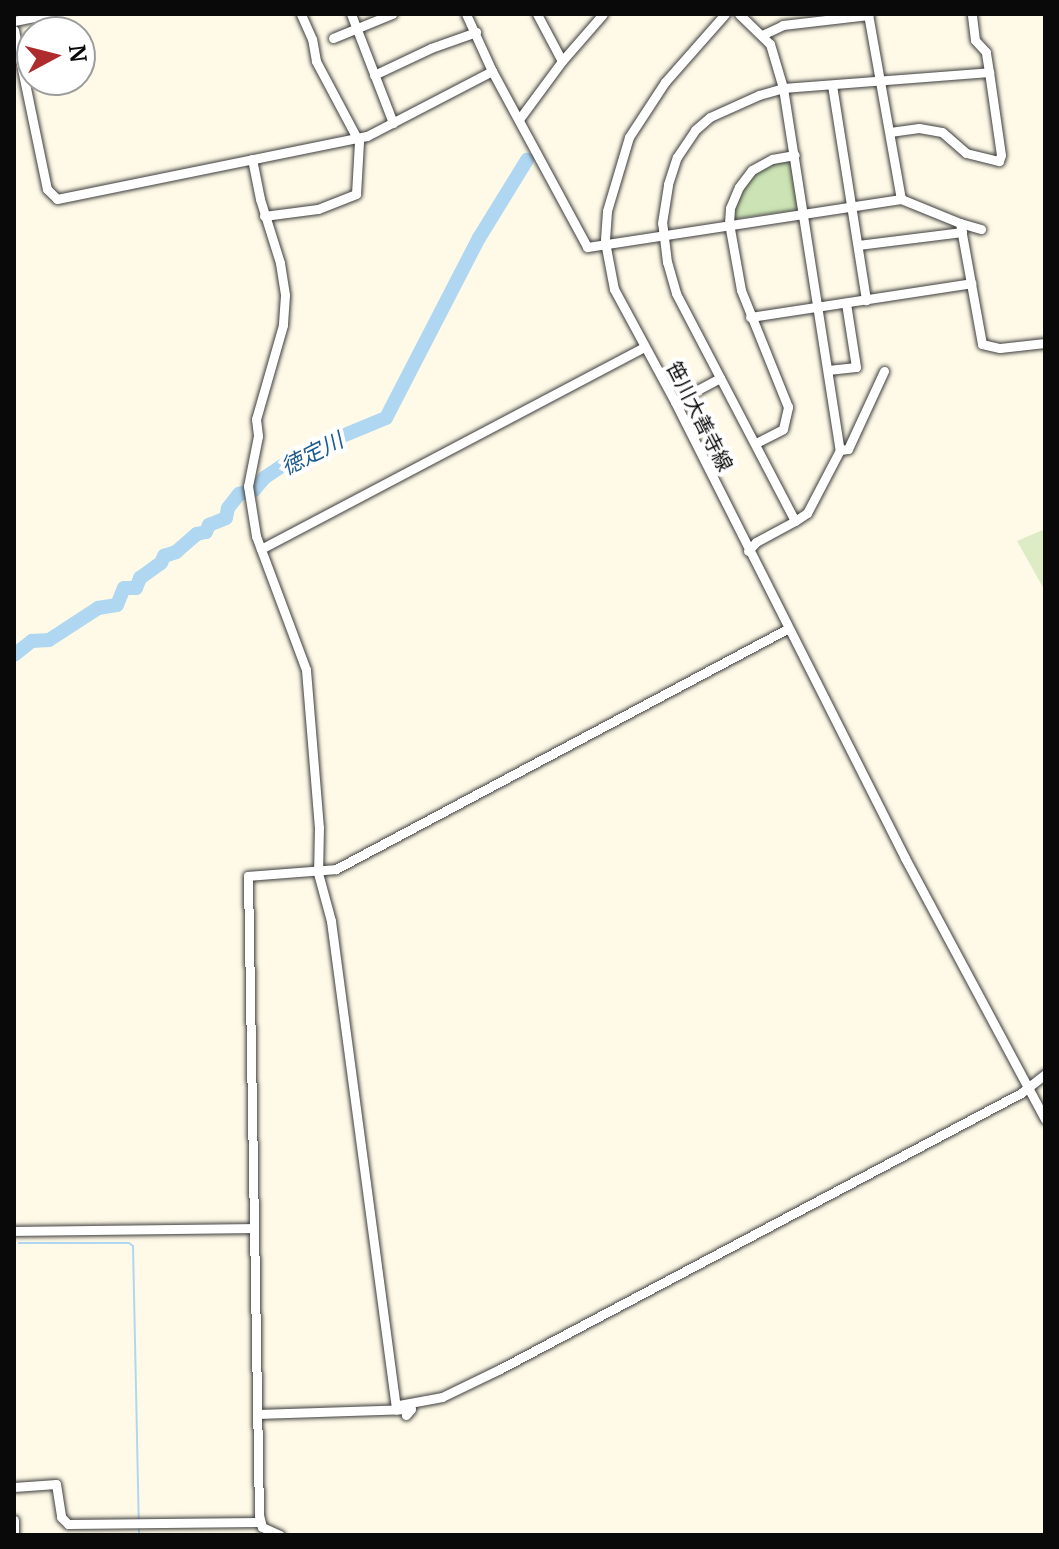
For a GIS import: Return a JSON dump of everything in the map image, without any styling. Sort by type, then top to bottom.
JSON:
[{"type":"street","points":[[14,21],[50,14]]},
{"type":"street","points":[[264,216],[318,209],[355,196],[356,137],[316,61],[311,36],[301,14]]},
{"type":"street","points":[[351,14],[393,123]]},
{"type":"street","points":[[333,38],[392,14]]},
{"type":"street","points":[[466,14],[492,71],[587,247],[901,199],[961,228]]},
{"type":"street","points":[[537,14],[562,61]]},
{"type":"street","points":[[520,118],[602,14]]},
{"type":"street","name":"笹川大善寺線","points":[[725,14],[665,82],[629,137],[609,197],[605,244],[614,289],[675,402],[787,629],[896,839],[1045,1119]]},
{"type":"street","points":[[739,14],[762,35],[775,53],[795,155],[840,450],[807,513],[756,542],[748,551]]},
{"type":"street","points":[[762,35],[791,19],[868,14],[901,199]]},
{"type":"street","points":[[890,132],[919,128],[942,132],[966,153],[999,161],[1001,155],[986,52],[975,40],[972,14]]},
{"type":"street","points":[[14,30],[47,189],[52,197],[367,136],[492,71]]},
{"type":"street","points":[[374,75],[431,48],[476,32]]},
{"type":"street","points":[[795,521],[676,293],[663,234],[668,184],[677,157],[695,130],[725,107],[783,88],[989,72]]},
{"type":"street","points":[[832,85],[866,300]]},
{"type":"street","points":[[756,443],[783,429],[788,407],[750,317],[729,223],[730,208],[744,179],[772,159],[795,155]]},
{"type":"street","points":[[252,159],[264,216],[280,263],[285,295],[283,325],[256,422],[258,436],[248,479],[253,524],[306,670],[319,827],[318,873],[331,921],[398,1408]]},
{"type":"street","points":[[858,245],[961,228],[981,229]]},
{"type":"street","points":[[961,228],[982,344],[1000,348],[1045,343]]},
{"type":"street","points":[[750,317],[971,283]]},
{"type":"street","points":[[828,370],[856,367],[846,303]]},
{"type":"street","points":[[261,549],[644,347]]},
{"type":"street","points":[[840,450],[848,449],[884,371]]},
{"type":"street","points":[[675,402],[720,378]]},
{"type":"street","points":[[280,1535],[268,1531],[259,1522],[248,879],[254,873],[318,873],[336,869],[787,629]]},
{"type":"street","points":[[398,1408],[442,1397],[500,1369],[1027,1088],[1045,1074]]},
{"type":"street","points":[[14,1231],[253,1228]]},
{"type":"street","points":[[257,1414],[411,1409],[406,1415]]},
{"type":"street","points":[[14,1487],[56,1484],[61,1517],[68,1524],[259,1522]]},
{"type":"street","points":[[14,1520],[14,1535]]},
{"type":"green space","points":[[791,159],[798,210],[733,219],[735,205],[749,177],[776,160]]},
{"type":"green space","points":[[1045,529],[1045,591],[1017,541]]},
{"type":"waterway","name":"徳定川","points":[[14,655],[32,641],[49,640],[98,608],[117,605],[124,588],[136,588],[140,578],[161,563],[164,556],[176,552],[197,534],[206,532],[209,525],[226,518],[228,508],[239,494],[254,490],[264,478],[285,464],[311,449],[386,418],[479,238],[527,160]]},
{"type":"waterway","points":[[19,1243],[129,1243],[133,1246],[139,1521]]},
{"type":"waterway","points":[[139,1527],[139,1535]]}]
